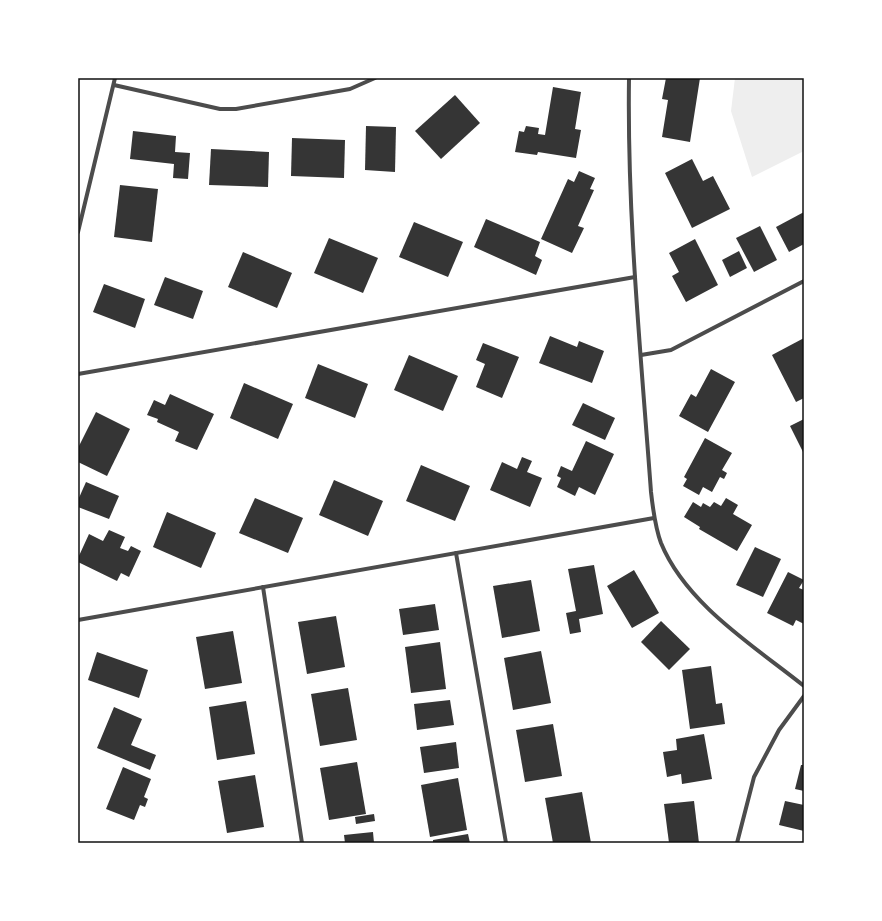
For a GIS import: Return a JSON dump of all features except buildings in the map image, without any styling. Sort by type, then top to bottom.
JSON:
[{"type":"street","points":[[78,232],[115,78]]},
{"type":"street","points":[[114,85],[220,109],[236,109],[350,89],[375,78]]},
{"type":"street","points":[[629,78],[628,150],[635,277],[654,518],[661,542],[672,564],[689,590],[712,612],[804,686]]},
{"type":"street","points":[[78,374],[635,277]]},
{"type":"street","points":[[641,355],[671,350],[804,281]]},
{"type":"street","points":[[78,620],[654,518]]},
{"type":"street","points":[[456,553],[506,843]]},
{"type":"street","points":[[262,587],[302,843]]},
{"type":"street","points":[[737,843],[754,777],[779,730],[804,696]]},
{"type":"shaded area","points":[[735,78],[804,78],[804,151],[752,177],[731,111]]}]
